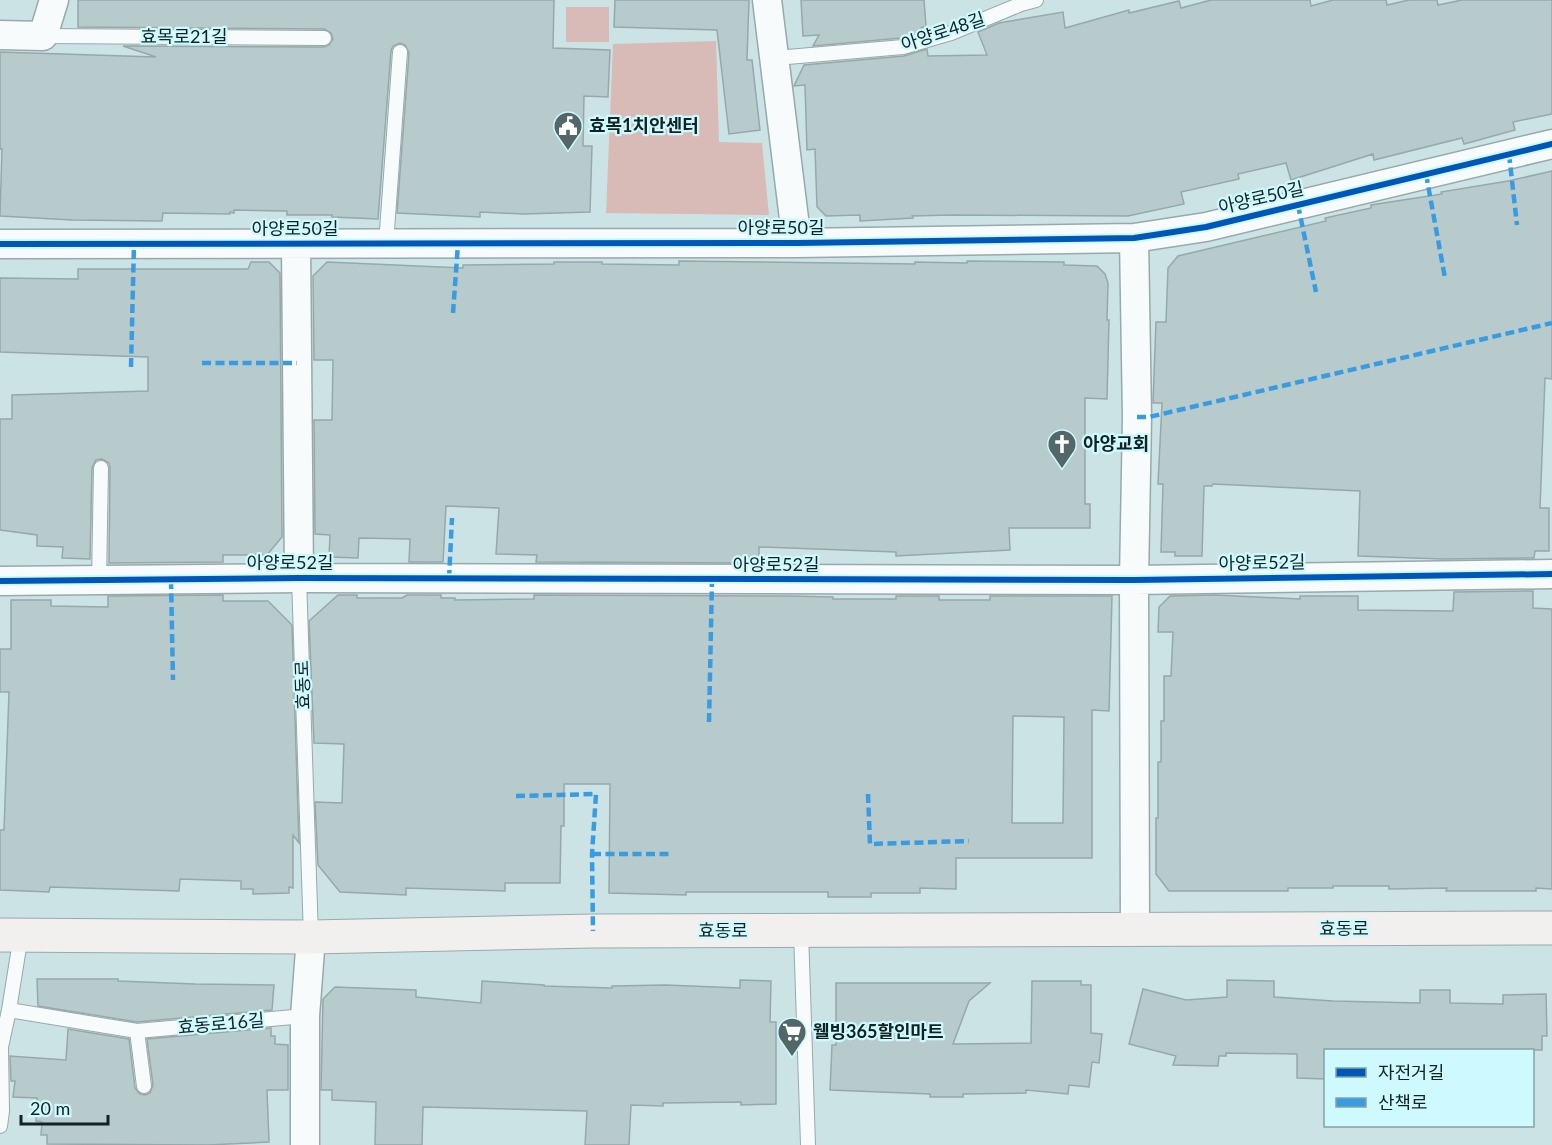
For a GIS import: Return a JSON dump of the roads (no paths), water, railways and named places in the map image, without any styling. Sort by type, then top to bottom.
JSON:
[{"type":"main road","name":"효동로","points":[[11,935],[311,937],[593,931],[1552,928]]},
{"type":"street","points":[[0,35],[44,36],[54,0]]},
{"type":"street","name":"아양로50길","points":[[767,0],[776,58],[797,243]]},
{"type":"street","name":"아양로50길","points":[[0,244],[797,243],[1134,238],[1206,227],[1552,144]]},
{"type":"street","points":[[1134,238],[1137,417],[1134,580],[1135,930]]},
{"type":"street","name":"아양로52길","points":[[296,244],[299,578]]},
{"type":"street","name":"아양로52길","points":[[0,581],[299,578],[1134,580],[1552,574]]},
{"type":"street","points":[[305,1145],[305,1016],[311,937]]},
{"type":"lane","name":"아양로48길","points":[[776,58],[903,47],[951,33],[1036,0]]},
{"type":"lane","name":"효목로21길","points":[[44,36],[324,38]]},
{"type":"lane","points":[[386,244],[400,52]]},
{"type":"lane","points":[[99,580],[101,468]]},
{"type":"lane","name":"효동로","points":[[299,578],[311,937]]},
{"type":"lane","points":[[801,931],[808,1145]]},
{"type":"lane","name":"효동로","points":[[0,1126],[2,1111],[1,1047],[9,1010],[11,935]]},
{"type":"lane","name":"효동로16길","points":[[9,1010],[136,1031],[305,1016]]},
{"type":"lane","points":[[136,1031],[144,1086]]},
{"type":"place","name":"효목1치안센터","points":[[568,152]]},
{"type":"place","name":"아양교회","points":[[1062,470]]},
{"type":"place","name":"웰빙365할인마트","points":[[792,1058]]}]
